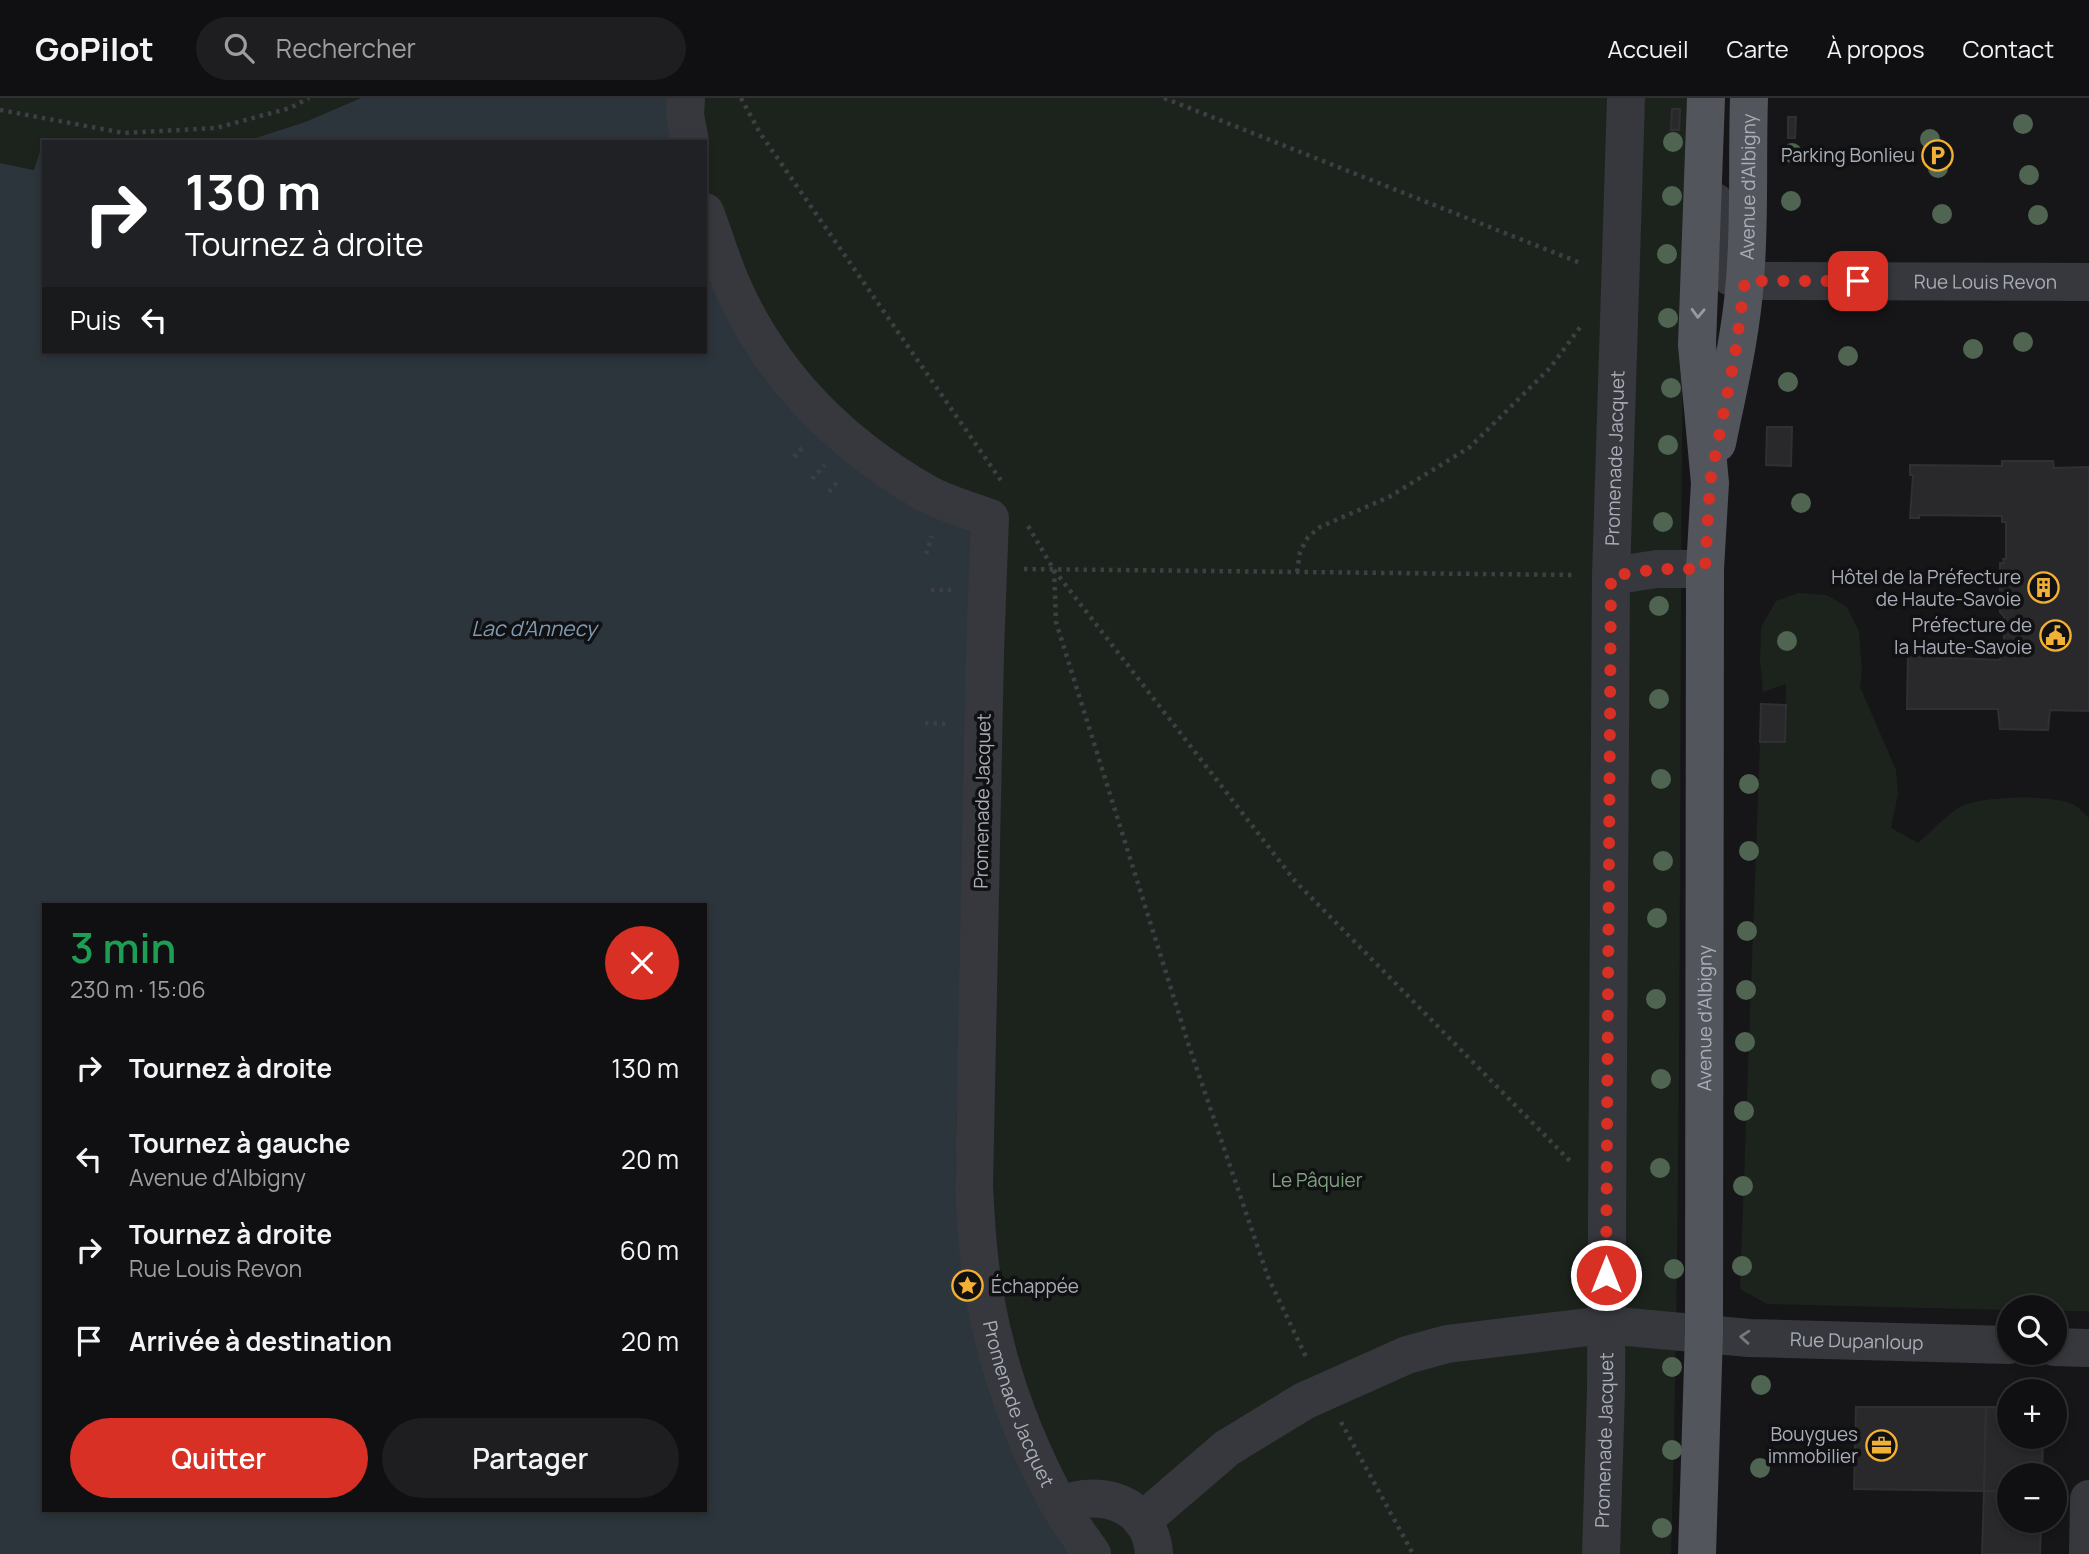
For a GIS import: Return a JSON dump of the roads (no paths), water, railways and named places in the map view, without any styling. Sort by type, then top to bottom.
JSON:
[{"type":"main road","name":"Avenue d'Albigny","points":[[1706,98],[1697,345],[1710,482]]},
{"type":"main road","name":"Avenue d'Albigny","points":[[1697,1554],[1704,1334],[1705,569],[1710,482],[1735,355],[1745,281],[1749,98]]},
{"type":"street","points":[[686,98],[685,115],[690,140]]},
{"type":"street","name":"Promenade Jacquet","points":[[1601,1554],[1606,1391],[1611,576],[1626,98]]},
{"type":"street","points":[[1706,98],[1721,264],[1724,273],[1745,281]]},
{"type":"street","name":"Promenade Jacquet","points":[[707,217],[738,298],[773,361],[814,408],[862,452],[928,494],[990,518],[975,1172],[977,1242],[985,1298],[1014,1403],[1035,1456],[1060,1506],[1092,1554]]},
{"type":"street","name":"Rue Louis Revon","points":[[1745,281],[2080,280]]},
{"type":"street","points":[[1611,576],[1657,569],[1705,569]]},
{"type":"street","name":"Promenade Jacquet","points":[[1060,1506],[1074,1499],[1104,1497],[1131,1510],[1148,1537],[1227,1448],[1323,1392],[1407,1355],[1447,1345],[1605,1325]]},
{"type":"street","name":"Rue Dupanloup","points":[[1605,1325],[1749,1338],[1997,1345]]},
{"type":"street","points":[[2067,1347],[2089,1348]]},
{"type":"street","points":[[2088,1554],[2089,1499]]},
{"type":"water","points":[[361,98],[671,98],[675,140],[249,140],[305,122]]},
{"type":"water","name":"Lac d'Annecy","points":[[42,145],[42,354],[707,354],[707,265],[718,298],[971,531],[955,1188],[1074,1554],[0,1554],[0,163],[34,170]]},
{"type":"place","name":"Parking Bonlieu","points":[[1938,155]]},
{"type":"place","name":"Hôtel de la Préfecture de Haute-Savoie","points":[[2044,588]]},
{"type":"place","name":"Préfecture de la Haute-Savoie","points":[[2055,636]]},
{"type":"place","name":"Échappée","points":[[968,1286]]},
{"type":"place","name":"Bouygues immobilier","points":[[1881,1445]]},
{"type":"park label","name":"Le Pâquier","points":[[1317,1180]]}]
